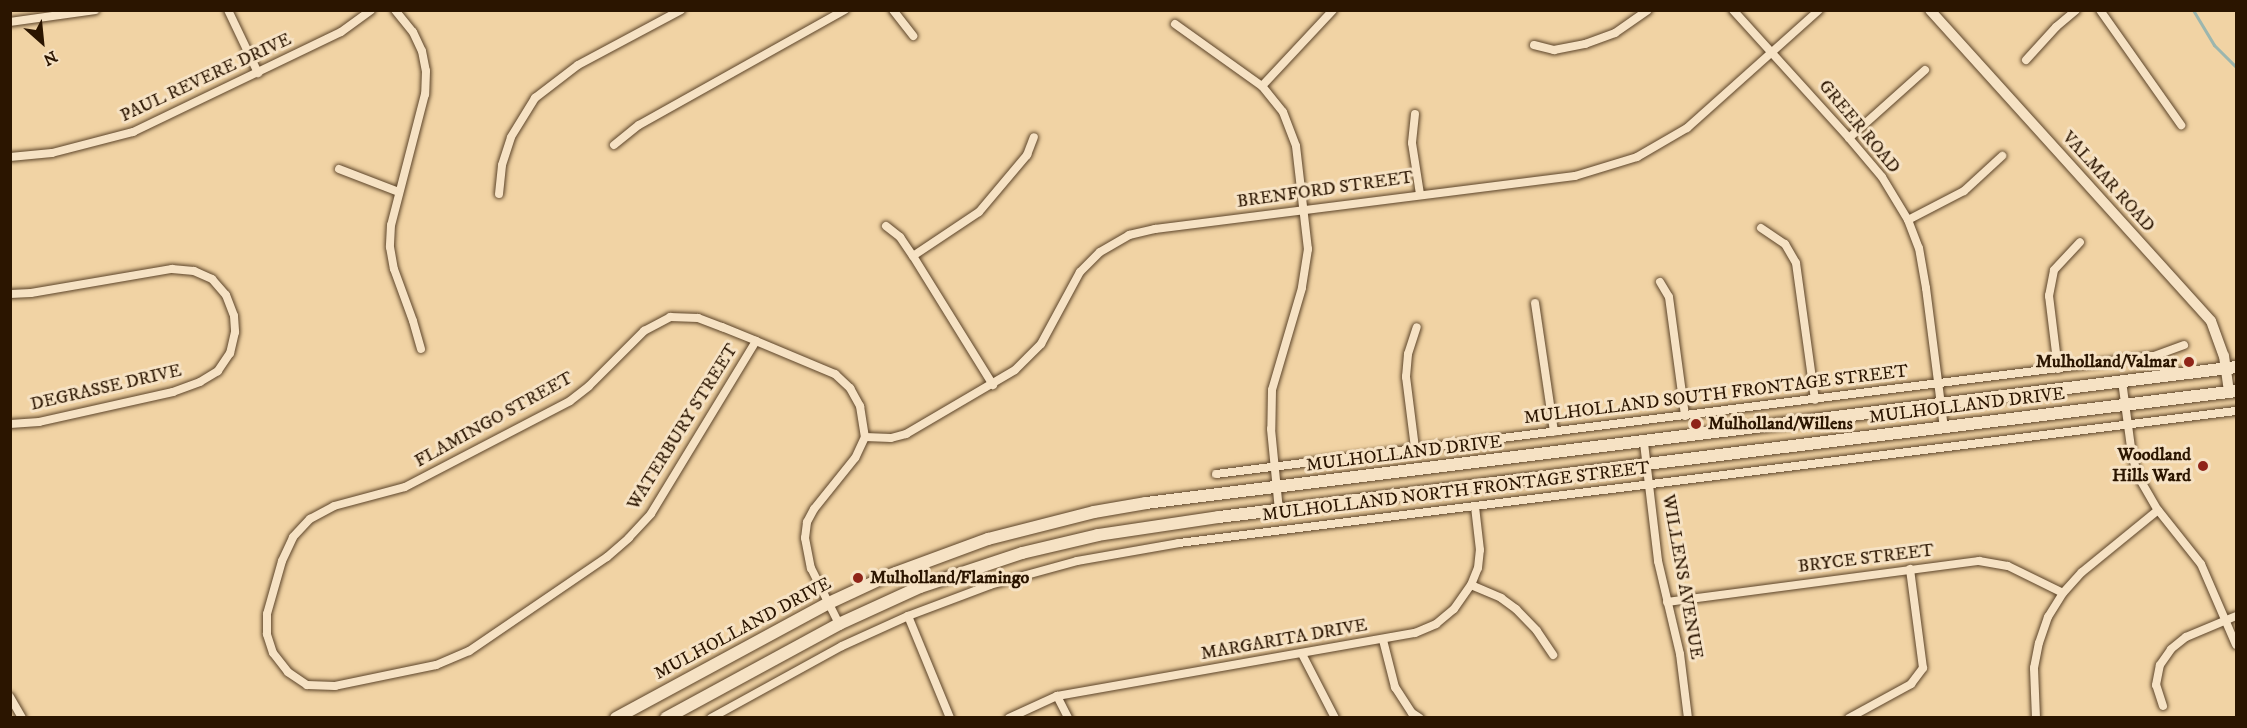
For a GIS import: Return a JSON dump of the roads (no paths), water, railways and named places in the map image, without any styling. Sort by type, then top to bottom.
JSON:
[{"type":"main road","name":"MULHOLLAND DRIVE","points":[[616,717],[828,603],[936,556],[1041,524],[1146,503],[2231,368]]},
{"type":"main road","name":"MULHOLLAND DRIVE","points":[[666,717],[839,624],[944,578],[1047,546],[1148,526],[2233,391]]},
{"type":"street","points":[[10,22],[95,10]]},
{"type":"street","points":[[228,10],[258,73]]},
{"type":"street","name":"PAUL REVERE DRIVE","points":[[10,158],[52,153],[133,132],[340,33],[371,10]]},
{"type":"street","points":[[395,10],[412,32],[422,51],[426,70],[425,94],[390,225],[390,247],[394,269],[421,350]]},
{"type":"street","points":[[499,194],[502,165],[511,137],[535,98],[578,65],[681,10]]},
{"type":"street","points":[[614,145],[639,125],[845,10]]},
{"type":"street","points":[[893,10],[913,36]]},
{"type":"street","points":[[1262,86],[1333,10]]},
{"type":"street","points":[[1534,45],[1554,50],[1585,44],[1615,33],[1648,10]]},
{"type":"street","name":"GREER ROAD","points":[[1733,10],[1882,177],[1908,220],[1919,248],[1926,288],[1944,428]]},
{"type":"street","name":"BRENFORD STREET","points":[[866,437],[891,438],[906,434],[1015,370],[1041,344],[1080,272],[1100,252],[1129,235],[1420,194],[1575,176],[1637,158],[1687,128],[1819,10]]},
{"type":"street","name":"VALMAR ROAD","points":[[1930,10],[2206,315],[2218,336],[2231,368],[2233,391]]},
{"type":"street","points":[[2026,60],[2056,27],[2076,10]]},
{"type":"street","points":[[2100,10],[2181,125]]},
{"type":"street","points":[[1175,24],[1262,86],[1283,112],[1296,146],[1308,249],[1306,270],[1272,390],[1271,429],[1280,510]]},
{"type":"street","points":[[1849,138],[1925,70]]},
{"type":"street","points":[[1415,114],[1412,143],[1420,194]]},
{"type":"street","points":[[913,256],[979,212],[1027,155],[1034,137]]},
{"type":"street","points":[[1908,220],[1964,191],[2002,156]]},
{"type":"street","points":[[339,169],[399,192]]},
{"type":"street","points":[[886,226],[900,237],[913,256],[993,385]]},
{"type":"street","points":[[1761,228],[1785,244],[1796,262],[1815,400]]},
{"type":"street","points":[[2058,369],[2049,296],[2054,270],[2080,242]]},
{"type":"street","name":"DEGRASSE DRIVE","points":[[10,294],[31,293],[172,269],[194,271],[212,279],[226,295],[234,316],[235,332],[230,352],[218,371],[200,382],[173,392],[39,422],[10,424]]},
{"type":"street","points":[[1660,282],[1669,297],[1685,416]]},
{"type":"street","points":[[1535,303],[1554,432]]},
{"type":"street","name":"FLAMINGO STREET","points":[[288,672],[273,653],[267,634],[267,614],[282,561],[293,537],[310,519],[334,506],[405,487],[570,400],[589,386],[644,330],[670,317],[698,318],[835,374],[850,388],[860,406],[866,437]]},
{"type":"street","points":[[1415,448],[1406,377],[1408,354],[1417,327]]},
{"type":"street","name":"WATERBURY STREET","points":[[288,672],[307,685],[334,686],[436,664],[469,651],[607,557],[651,514],[717,409],[756,341]]},
{"type":"street","name":"MULHOLLAND SOUTH FRONTAGE STREET","points":[[1216,474],[2154,357],[2184,345]]},
{"type":"street","points":[[2122,381],[2127,425],[2138,476],[2158,510],[2201,564],[2236,645]]},
{"type":"street","name":"MULHOLLAND NORTH FRONTAGE STREET","points":[[711,717],[842,646],[908,616],[1028,574],[1126,551],[2236,411]]},
{"type":"street","points":[[839,624],[806,553],[807,522],[814,509],[855,458],[866,437]]},
{"type":"street","name":"WILLENS AVENUE","points":[[1644,442],[1658,561],[1680,654],[1688,717]]},
{"type":"street","name":"MARGARITA DRIVE","points":[[1009,717],[1057,696],[1383,640],[1415,633],[1436,624],[1454,609],[1472,585],[1478,568],[1480,550],[1475,507]]},
{"type":"street","points":[[2036,717],[2034,668],[2039,643],[2048,617],[2062,593],[2082,572],[2158,510]]},
{"type":"street","name":"BRYCE STREET","points":[[1667,602],[1979,561],[2008,566],[2031,575],[2062,593]]},
{"type":"street","points":[[1849,717],[1911,684],[1923,668],[1910,569]]},
{"type":"street","points":[[1472,585],[1501,598],[1516,609],[1537,631],[1553,655]]},
{"type":"street","points":[[908,616],[950,717]]},
{"type":"street","points":[[2163,706],[2156,685],[2160,665],[2171,649],[2186,638],[2236,616]]},
{"type":"street","points":[[1383,640],[1395,687],[1412,713],[1420,717]]},
{"type":"street","points":[[1302,654],[1335,717]]},
{"type":"street","points":[[1057,696],[1068,717]]},
{"type":"street","points":[[10,697],[22,717]]},
{"type":"waterway","points":[[2193,10],[2214,45],[2236,67]]},
{"type":"place","name":"Mulholland/Valmar","points":[[2189,362]]},
{"type":"place","name":"Mulholland/Willens","points":[[1696,424]]},
{"type":"place","name":"Woodland Hills Ward","points":[[2203,466]]},
{"type":"place","name":"Mulholland/Flamingo","points":[[858,578]]}]
